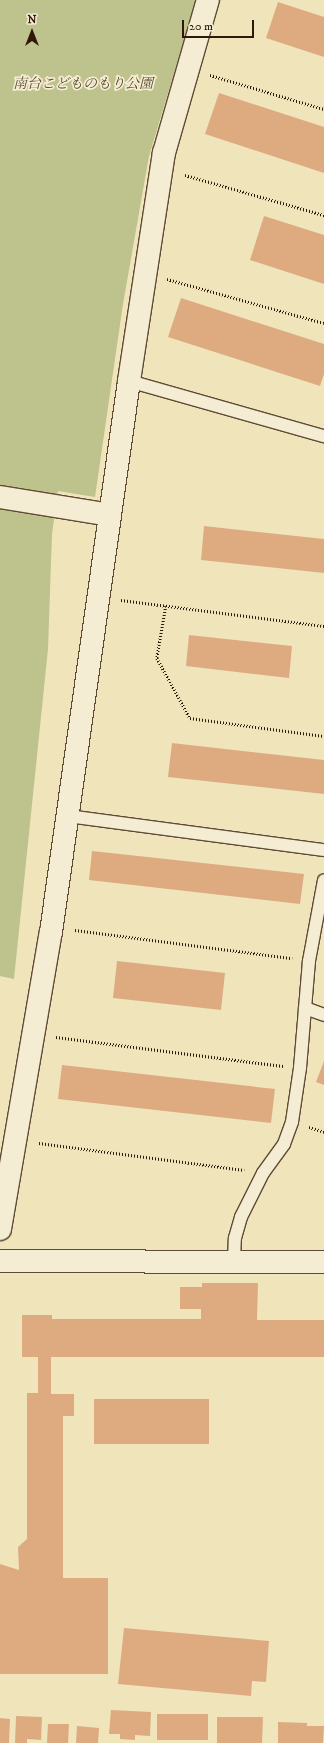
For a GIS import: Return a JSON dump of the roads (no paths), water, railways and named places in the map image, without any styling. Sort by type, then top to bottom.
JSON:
[{"type":"street","points":[[0,1229],[35,1035],[68,816],[129,380],[164,153],[208,0]]},
{"type":"street","points":[[0,497],[110,515]]},
{"type":"street","points":[[0,1261],[324,1262]]},
{"type":"lane","points":[[129,380],[324,436]]},
{"type":"lane","points":[[68,816],[324,850]]},
{"type":"lane","points":[[234,1262],[235,1238],[241,1218],[263,1172],[284,1144],[292,1122],[300,1068],[309,961],[324,880]]},
{"type":"lane","points":[[305,1008],[324,1015]]},
{"type":"park label","name":"南台こどものもり公園","points":[[83,84]]}]
